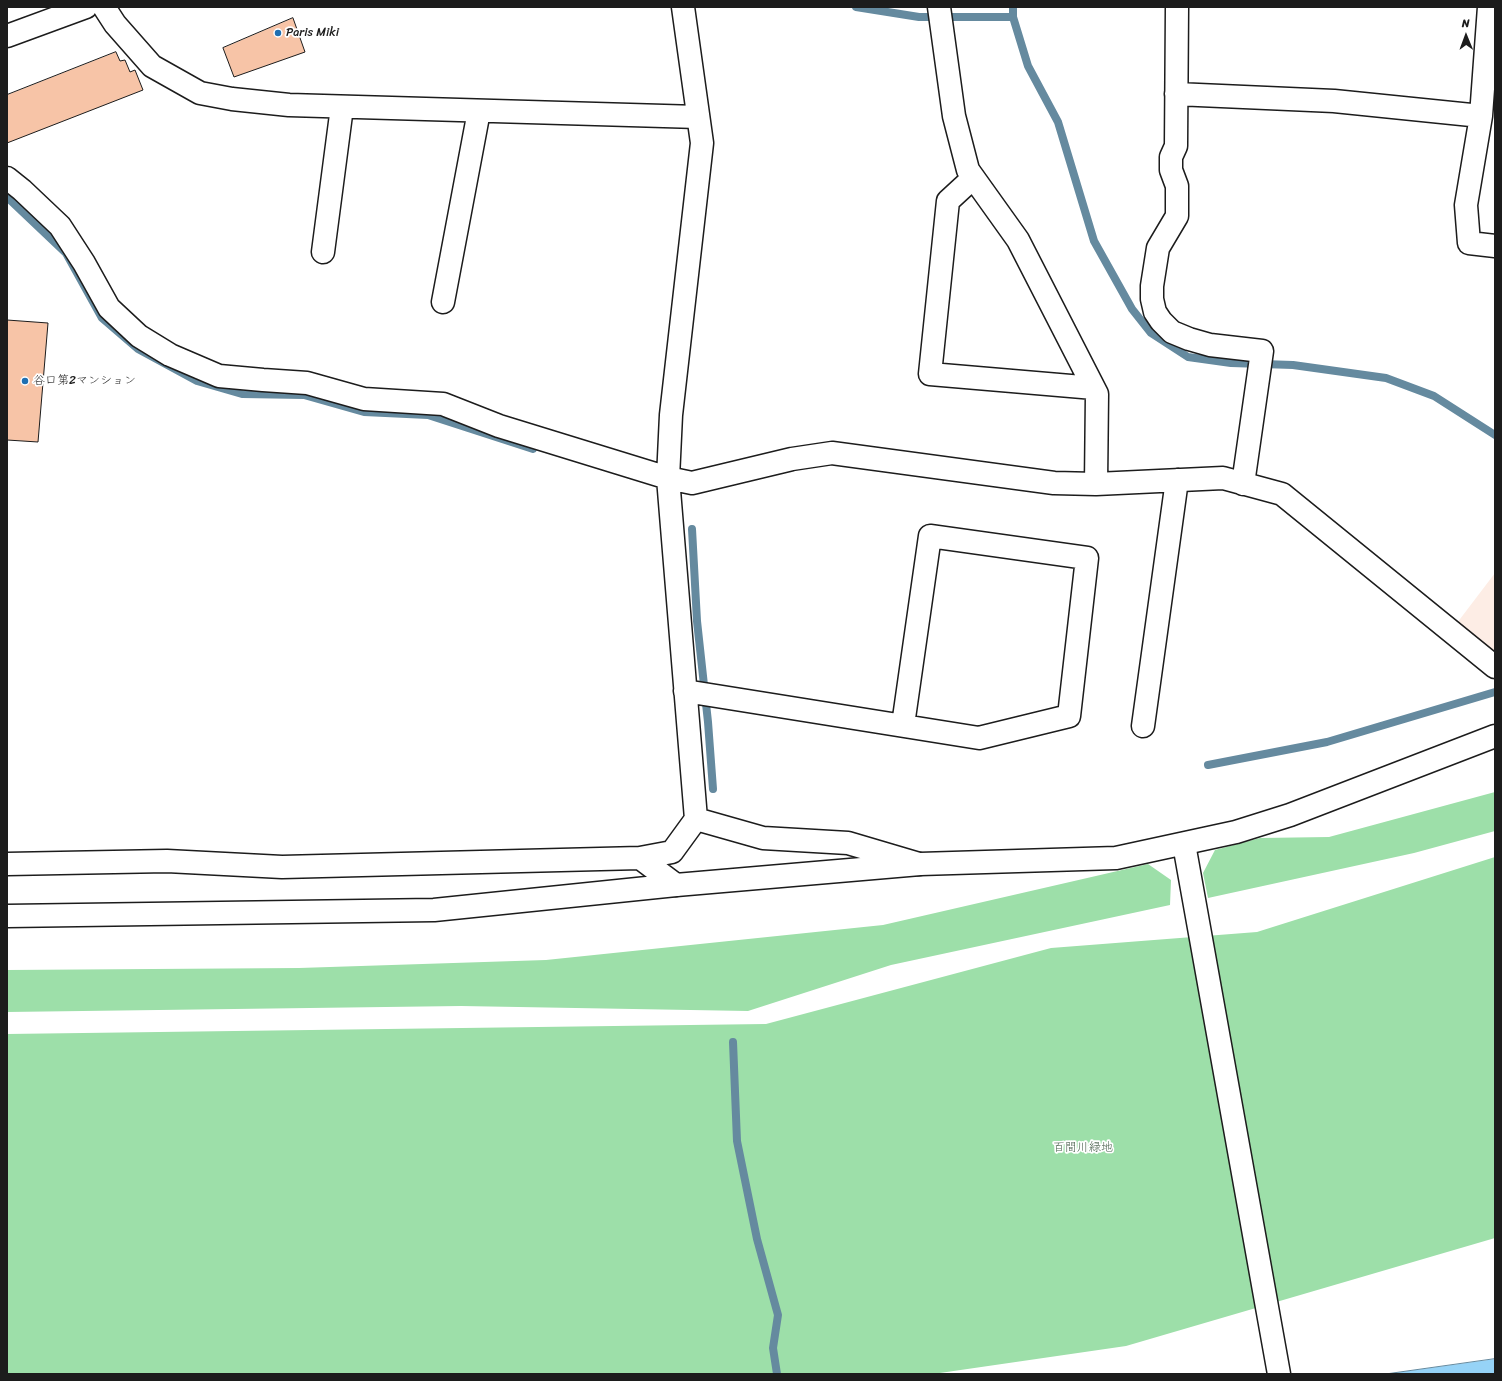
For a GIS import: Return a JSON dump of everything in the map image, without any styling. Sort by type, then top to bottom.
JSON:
[{"type":"main road","points":[[7,36],[86,7]]},
{"type":"main road","points":[[104,7],[115,24],[152,66],[200,93],[232,99],[289,105],[698,117]]},
{"type":"main road","points":[[7,864],[167,861],[282,867],[640,858],[672,852],[696,819],[699,693],[668,478],[671,415],[702,143],[683,7]]},
{"type":"main road","points":[[1177,7],[1176,146],[1171,157],[1171,170],[1177,186],[1177,216],[1158,248],[1152,299],[1155,312],[1161,321],[1172,332],[1188,339],[1210,345],[1262,351],[1243,484]]},
{"type":"main road","points":[[1489,7],[1481,116],[1466,205],[1468,243],[1495,246]]},
{"type":"main road","points":[[940,14],[954,116],[968,170],[1018,240],[1097,394],[1096,484]]},
{"type":"main road","points":[[1176,94],[1334,101],[1481,116]]},
{"type":"main road","points":[[323,252],[342,107]]},
{"type":"main road","points":[[443,302],[479,111]]},
{"type":"main road","points":[[7,178],[60,226],[84,263],[109,308],[139,336],[170,355],[219,376],[307,383],[364,399],[443,404],[499,426],[668,478],[692,482],[792,459],[832,453],[1054,483],[1096,484],[1223,478],[1282,494],[1495,667]]},
{"type":"main road","points":[[974,178],[948,201],[930,374],[1094,388]]},
{"type":"main road","points":[[1143,726],[1177,480]]},
{"type":"main road","points":[[699,693],[979,738],[1069,716],[1087,558],[930,536],[903,725]]},
{"type":"main road","points":[[7,916],[434,910],[676,885],[920,864],[1116,858],[1186,854],[1236,832],[1290,815],[1495,736]]},
{"type":"main road","points":[[696,819],[763,838],[848,843],[920,864]]},
{"type":"main road","points":[[1186,854],[1279,1374]]},
{"type":"main road","points":[[640,858],[676,885]]},
{"type":"shaded area","points":[[1495,573],[1495,653],[1457,623]]},
{"type":"green space","points":[[1495,792],[1495,831],[1414,853],[1208,898],[1203,873],[1215,850],[1260,838],[1329,837]]},
{"type":"green space","name":"百間川緑地","points":[[1495,857],[1495,1238],[1126,1346],[933,1374],[7,1374],[7,1034],[766,1024],[1051,948],[1257,932]]},
{"type":"green space","points":[[1148,864],[1171,880],[1170,905],[891,965],[748,1011],[461,1006],[7,1012],[7,970],[299,968],[546,960],[883,925]]},
{"type":"water","points":[[1495,1359],[1495,1374],[1386,1374]]},
{"type":"building","name":"Paris Miki","points":[[293,18],[305,52],[234,77],[223,48]]},
{"type":"building","points":[[116,52],[120,61],[125,60],[130,72],[135,70],[143,90],[7,143],[7,95]]},
{"type":"building","name":"谷口第2マンション","points":[[7,320],[48,323],[38,442],[7,440]]},
{"type":"waterway","points":[[856,7],[919,17],[1013,17]]},
{"type":"waterway","points":[[1013,7],[1013,17],[1028,66],[1058,122],[1094,241],[1132,309],[1151,333],[1188,357],[1231,363],[1293,365],[1386,378],[1434,396],[1495,435]]},
{"type":"waterway","points":[[7,197],[66,253],[102,318],[138,349],[197,381],[242,394],[304,395],[364,412],[428,415],[533,449]]},
{"type":"waterway","points":[[692,529],[697,621],[708,722],[713,789]]},
{"type":"waterway","points":[[1208,765],[1327,742],[1495,692]]},
{"type":"waterway","points":[[733,1042],[737,1141],[757,1239],[778,1315],[773,1348],[777,1374]]},
{"type":"place","name":"Paris Miki","points":[[278,33]]},
{"type":"place","name":"谷口第2マンション","points":[[25,381]]}]
